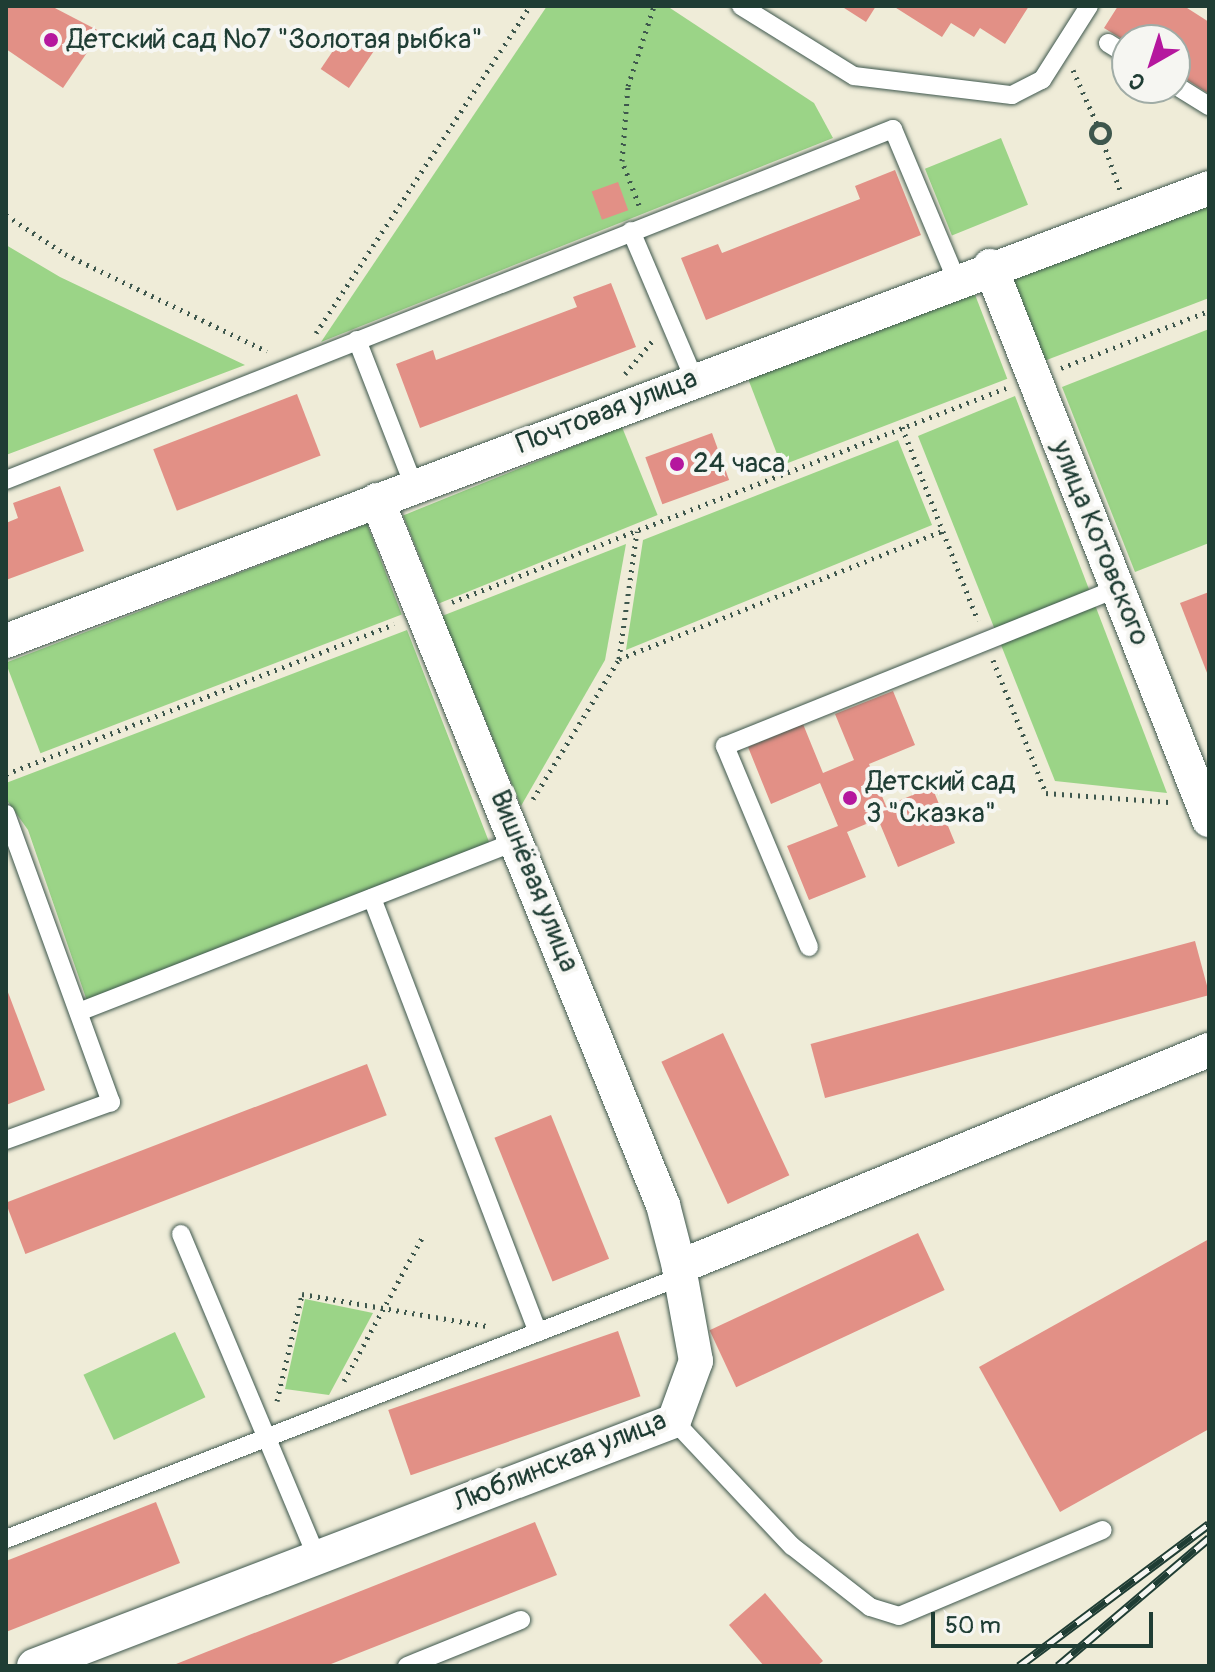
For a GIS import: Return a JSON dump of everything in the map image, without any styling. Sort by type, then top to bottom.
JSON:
[{"type":"street","name":"Почтовая улица","points":[[6,641],[990,266],[1209,188]]},
{"type":"street","name":"улица Котовского","points":[[990,266],[1206,812]]},
{"type":"street","name":"Вишнёвая улица","points":[[377,500],[516,836],[663,1205],[680,1272]]},
{"type":"street","points":[[680,1272],[1209,1050]]},
{"type":"street","name":"Люблинская улица","points":[[34,1666],[674,1421],[696,1361],[680,1272]]},
{"type":"lane","points":[[741,6],[854,76],[1012,95],[1042,80],[1089,6]]},
{"type":"lane","points":[[1191,95],[1209,106]]},
{"type":"lane","points":[[6,480],[893,129],[956,279]]},
{"type":"lane","points":[[639,228],[670,321],[694,379]]},
{"type":"lane","points":[[357,340],[414,486]]},
{"type":"lane","points":[[809,947],[725,746],[1119,588]]},
{"type":"lane","points":[[6,814],[81,1011],[111,1102],[6,1140]]},
{"type":"lane","points":[[81,1011],[372,898],[516,836]]},
{"type":"lane","points":[[372,898],[536,1333]]},
{"type":"lane","points":[[181,1234],[269,1437],[317,1558]]},
{"type":"lane","points":[[8,1532],[269,1437],[536,1333],[680,1272]]},
{"type":"lane","points":[[674,1421],[792,1546],[870,1607],[899,1616],[1103,1530]]},
{"type":"lane","points":[[407,1666],[521,1620]]},
{"type":"path","points":[[6,215],[65,254],[303,361],[307,346],[530,6]]},
{"type":"path","points":[[639,228],[622,161],[628,86],[654,6]]},
{"type":"path","points":[[1108,43],[1094,33],[1072,67],[1097,124],[1109,130],[1103,142],[1121,195]]},
{"type":"path","points":[[1097,124],[1092,137],[1103,142]]},
{"type":"path","points":[[6,774],[1209,311]]},
{"type":"path","points":[[620,380],[670,321]]},
{"type":"path","points":[[902,427],[1046,793],[1206,812]]},
{"type":"path","points":[[516,836],[619,659],[637,531]]},
{"type":"path","points":[[619,659],[942,531]]},
{"type":"path","points":[[339,1389],[424,1234]]},
{"type":"path","points":[[269,1437],[302,1294],[536,1333]]},
{"type":"green space","points":[[547,6],[667,6],[814,103],[833,138],[321,342]]},
{"type":"green space","points":[[1001,138],[1028,205],[952,235],[925,169]]},
{"type":"green space","points":[[1209,199],[1209,298],[1044,361],[1007,274]]},
{"type":"green space","points":[[6,245],[60,277],[245,365],[6,455]]},
{"type":"green space","points":[[974,292],[1007,379],[781,466],[748,379]]},
{"type":"green space","points":[[1209,329],[1209,543],[1135,572],[1062,387]]},
{"type":"green space","points":[[1015,396],[1167,793],[1055,781],[918,436]]},
{"type":"green space","points":[[622,427],[658,515],[439,603],[403,515]]},
{"type":"green space","points":[[898,440],[932,525],[626,650],[643,540]]},
{"type":"green space","points":[[367,524],[402,615],[40,753],[6,663]]},
{"type":"green space","points":[[626,544],[605,660],[521,806],[442,616]]},
{"type":"green space","points":[[407,630],[491,847],[87,1001],[28,830],[6,799],[6,783]]},
{"type":"green space","points":[[305,1299],[373,1313],[329,1395],[285,1389]]},
{"type":"green space","points":[[175,1332],[205,1397],[114,1440],[83,1375]]},
{"type":"building","name":"Детский сад №7 \"Золотая рыбка\"","points":[[6,6],[51,6],[101,32],[63,88],[6,49]]},
{"type":"building","points":[[841,6],[876,6],[866,22]]},
{"type":"building","points":[[893,6],[1029,6],[1005,44],[980,28],[974,37],[951,23],[942,37]]},
{"type":"building","points":[[1118,6],[1184,6],[1209,22],[1209,94],[1191,82],[1191,24],[1111,24],[1111,32],[1104,28]]},
{"type":"building","points":[[347,30],[375,49],[349,88],[321,69]]},
{"type":"building","points":[[895,170],[921,235],[706,320],[681,258],[718,244],[722,253],[860,199],[855,186]]},
{"type":"building","points":[[618,182],[628,210],[602,220],[592,192]]},
{"type":"building","points":[[611,283],[636,347],[420,428],[396,364],[433,350],[436,360],[577,307],[573,297]]},
{"type":"building","points":[[297,394],[321,456],[177,511],[153,449]]},
{"type":"building","points":[[712,433],[729,480],[662,504],[645,457]]},
{"type":"building","points":[[60,486],[84,551],[6,580],[6,523],[18,518],[13,503]]},
{"type":"building","points":[[1209,592],[1209,678],[1180,603]]},
{"type":"building","points":[[893,691],[915,745],[869,764],[886,806],[932,787],[955,843],[898,867],[878,819],[847,832],[866,877],[809,900],[787,846],[838,826],[820,783],[771,804],[748,747],[803,724],[823,773],[854,760],[835,714]]},
{"type":"building","points":[[1195,941],[1209,995],[825,1098],[811,1044]]},
{"type":"building","points":[[6,987],[45,1090],[6,1105]]},
{"type":"building","points":[[723,1033],[789,1175],[728,1204],[661,1062]]},
{"type":"building","points":[[367,1064],[387,1115],[25,1254],[6,1203]]},
{"type":"building","points":[[551,1115],[609,1259],[553,1282],[494,1138]]},
{"type":"building","points":[[918,1233],[945,1290],[736,1387],[710,1330]]},
{"type":"building","points":[[1209,1239],[1209,1429],[1060,1512],[979,1367]]},
{"type":"building","points":[[618,1331],[640,1396],[411,1475],[388,1410]]},
{"type":"building","points":[[156,1502],[180,1563],[6,1632],[6,1561]]},
{"type":"building","points":[[535,1522],[557,1575],[326,1666],[171,1666]]},
{"type":"building","points":[[765,1593],[823,1661],[817,1666],[764,1666],[729,1625]]},
{"type":"railway","points":[[1019,1666],[1209,1524]]},
{"type":"railway","points":[[1058,1666],[1209,1538]]},
{"type":"place","name":"Детский сад №7 \"Золотая рыбка\"","points":[[51,40]]},
{"type":"place","name":"24 часа","points":[[677,464]]},
{"type":"place","name":"Детский сад 3 \"Сказка\"","points":[[850,798]]}]
